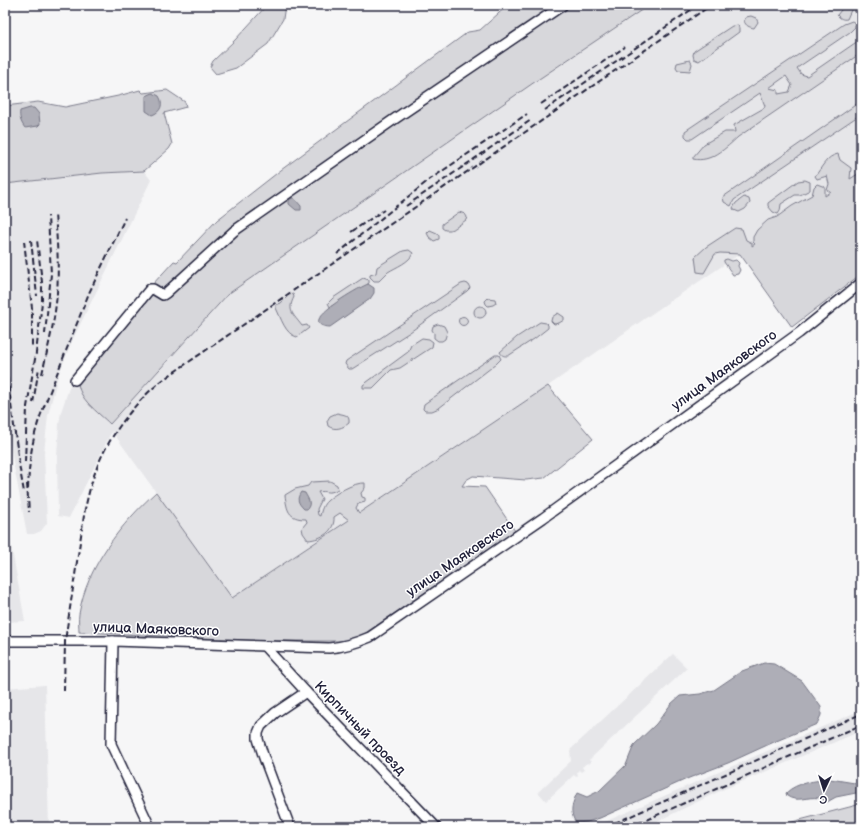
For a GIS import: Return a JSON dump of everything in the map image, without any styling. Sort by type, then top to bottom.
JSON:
[{"type":"street","points":[[75,380],[150,289],[154,288],[163,295],[166,293],[234,231],[402,114],[563,5]]},
{"type":"street","name":"улица Маяковского","points":[[5,641],[113,641],[265,647],[341,647],[356,643],[370,637],[543,518],[799,333],[861,283]]},
{"type":"street","points":[[113,641],[111,744],[150,827]]},
{"type":"street","name":"Кирпичный проезд","points":[[265,647],[306,692],[436,827]]},
{"type":"street","points":[[290,827],[263,755],[258,739],[258,733],[261,726],[275,713],[306,692]]},
{"type":"shaded area","points":[[267,5],[285,5],[283,19],[268,44],[236,68],[216,74],[210,67],[213,61],[235,40]]},
{"type":"shaded area","points":[[508,5],[521,5],[523,7],[525,5],[649,5],[539,79],[228,294],[110,424],[90,405],[81,394],[78,381],[152,285],[174,261],[177,262],[217,220],[281,170],[468,32],[480,30]]},
{"type":"shaded area","points":[[649,5],[861,5],[861,172],[548,386],[232,598],[112,431],[69,518],[58,516],[57,456],[59,424],[61,412],[70,385],[78,381],[83,397],[110,424],[228,294],[539,79]]},
{"type":"shaded area","points":[[845,5],[861,5],[861,22],[853,9],[851,10],[847,19],[841,18],[837,15]]},
{"type":"shaded area","points":[[751,16],[756,18],[758,22],[754,28],[748,26],[744,21],[746,17]]},
{"type":"shaded area","points":[[852,21],[855,23],[855,27],[797,68],[801,74],[807,76],[860,41],[861,53],[738,137],[718,154],[706,159],[693,159],[704,144],[725,132],[735,132],[734,125],[764,108],[765,106],[760,93],[692,139],[688,139],[685,136],[685,131],[844,24]],"holes":[[[786,76],[792,85],[789,92],[778,94],[778,90],[769,88]]]},
{"type":"shaded area","points":[[738,25],[739,32],[699,61],[694,59],[694,51],[732,26]]},
{"type":"shaded area","points":[[690,60],[692,64],[690,71],[678,70],[676,67],[677,63]]},
{"type":"shaded area","points":[[140,90],[143,93],[167,90],[185,102],[186,107],[164,113],[172,144],[169,149],[144,171],[102,173],[5,184],[5,106],[38,102],[65,107]]},
{"type":"shaded area","points":[[153,93],[161,99],[161,107],[158,112],[152,115],[146,111],[146,96]]},
{"type":"shaded area","points":[[861,101],[861,114],[734,200],[731,206],[724,202],[723,197]]},
{"type":"shaded area","points":[[34,108],[39,114],[40,124],[38,126],[25,128],[22,124],[20,111]]},
{"type":"shaded area","points":[[838,154],[840,160],[851,168],[850,179],[861,172],[861,274],[792,327],[740,254],[715,254],[704,273],[697,272],[695,257],[706,247],[735,228],[742,229],[746,240],[752,243],[752,246],[755,244],[753,242],[753,237],[757,230],[768,220],[777,217],[792,206],[812,195],[814,187],[817,184],[825,187],[825,196],[831,192],[827,190],[829,184],[827,176],[817,179],[815,176],[830,157]]},
{"type":"shaded area","points":[[144,171],[151,180],[72,341],[58,376],[48,415],[44,453],[47,523],[41,531],[34,534],[27,534],[5,420],[5,184],[102,173]]},
{"type":"shaded area","points":[[805,180],[810,182],[810,190],[800,195],[795,195],[781,204],[778,214],[773,212],[768,206],[768,203],[798,181]]},
{"type":"shaded area","points":[[744,197],[749,199],[750,203],[745,209],[739,212],[734,210],[733,208],[736,203]]},
{"type":"shaded area","points":[[294,198],[301,206],[301,210],[296,210],[289,204],[289,200]]},
{"type":"shaded area","points":[[459,212],[465,214],[467,217],[466,220],[450,230],[445,230],[442,228],[442,224]]},
{"type":"shaded area","points":[[430,230],[437,233],[439,239],[434,241],[429,237],[427,233]]},
{"type":"shaded area","points":[[409,250],[413,253],[409,259],[388,272],[379,281],[374,281],[370,277],[370,275],[376,273],[377,267],[403,251]]},
{"type":"shaded area","points":[[727,259],[732,261],[736,260],[739,263],[738,266],[740,270],[738,274],[733,275],[724,262],[724,260]]},
{"type":"shaded area","points":[[363,278],[369,280],[369,283],[330,307],[328,303],[333,298]]},
{"type":"shaded area","points":[[368,284],[374,288],[374,293],[370,299],[330,327],[320,325],[319,320],[323,313],[342,298]]},
{"type":"shaded area","points":[[461,284],[468,284],[470,288],[467,291],[410,332],[352,369],[349,369],[345,364],[346,361]]},
{"type":"shaded area","points":[[293,294],[294,297],[291,306],[292,312],[302,326],[307,325],[309,328],[297,337],[289,333],[286,329],[276,308],[276,305],[281,303],[289,295]]},
{"type":"shaded area","points":[[488,298],[495,299],[496,303],[488,306],[485,301]]},
{"type":"shaded area","points":[[482,306],[485,307],[485,317],[478,318],[475,317],[474,310],[475,307]]},
{"type":"shaded area","points":[[558,313],[564,317],[564,320],[554,324],[551,321],[552,317]]},
{"type":"shaded area","points":[[463,316],[468,321],[463,326],[458,321]]},
{"type":"shaded area","points":[[540,322],[546,323],[548,328],[534,339],[508,356],[504,356],[500,352],[517,337]]},
{"type":"shaded area","points":[[438,324],[444,326],[447,332],[445,339],[442,341],[438,341],[434,338],[434,333],[432,330],[433,326]]},
{"type":"shaded area","points":[[422,338],[429,339],[433,342],[432,347],[400,368],[391,370],[373,388],[363,388],[363,385],[408,352],[411,345]]},
{"type":"shaded area","points":[[495,355],[499,355],[501,359],[496,364],[439,408],[432,411],[425,411],[423,409],[424,404]]},
{"type":"shaded area","points":[[548,386],[593,439],[544,478],[526,480],[473,476],[466,480],[462,486],[485,487],[515,531],[361,636],[344,641],[266,641],[79,632],[79,616],[83,596],[89,579],[107,547],[118,532],[156,492],[232,598],[349,520],[340,513],[334,517],[334,522],[327,533],[318,538],[308,540],[303,533],[302,528],[307,522],[306,519],[300,519],[290,513],[285,495],[295,489],[308,486],[311,482],[330,481],[337,485],[338,489],[335,491],[318,492],[322,499],[317,509],[318,515],[320,516],[324,504],[334,495],[355,484],[365,483],[365,488],[361,493],[362,497],[365,498],[365,502],[358,504],[356,508],[359,513]]},
{"type":"shaded area","points":[[337,413],[347,416],[349,418],[349,423],[339,428],[331,428],[328,426],[327,421],[330,416]]},
{"type":"shaded area","points":[[301,492],[305,493],[309,501],[307,509],[304,509],[298,501]]},
{"type":"shaded area","points":[[5,512],[25,621],[5,622]]},
{"type":"shaded area","points":[[673,654],[687,668],[589,760],[591,762],[582,767],[584,770],[581,772],[579,770],[576,777],[574,775],[546,801],[538,792],[571,761],[570,750]]},
{"type":"shaded area","points":[[764,663],[774,664],[802,681],[821,707],[821,715],[817,724],[728,763],[689,778],[600,818],[587,822],[576,823],[572,815],[572,808],[577,793],[587,797],[599,791],[626,765],[634,745],[656,724],[671,704],[680,696],[700,694],[714,690],[742,671]]},
{"type":"shaded area","points":[[45,685],[49,827],[5,827],[5,688]]},
{"type":"shaded area","points":[[861,710],[861,731],[722,790],[645,827],[593,827]]},
{"type":"shaded area","points":[[830,779],[861,784],[861,792],[836,797],[827,802],[820,798],[795,799],[787,796],[786,793],[795,786],[812,781]]},
{"type":"shaded area","points":[[861,804],[861,827],[773,827]]},
{"type":"railway","points":[[545,110],[698,5]]},
{"type":"railway","points":[[64,691],[65,641],[88,494],[106,447],[121,424],[139,402],[169,376],[711,5]]},
{"type":"railway","points":[[541,104],[625,47]]},
{"type":"railway","points":[[337,254],[429,180],[527,114]]},
{"type":"railway","points":[[406,206],[531,120]]},
{"type":"railway","points":[[351,232],[384,210]]},
{"type":"railway","points":[[42,374],[53,324],[58,283],[55,214]]},
{"type":"railway","points":[[45,334],[51,274],[48,216]]},
{"type":"railway","points":[[28,489],[29,469],[35,432],[41,414],[89,293],[125,218]]},
{"type":"railway","points":[[31,240],[37,296]]},
{"type":"railway","points":[[25,462],[27,407],[36,353],[42,302],[42,282],[37,240]]},
{"type":"railway","points":[[24,241],[32,308],[32,348]]},
{"type":"railway","points":[[5,360],[24,492]]},
{"type":"railway","points":[[33,403],[39,368]]},
{"type":"railway","points":[[27,484],[29,512]]},
{"type":"railway","points":[[606,827],[861,714]]},
{"type":"railway","points":[[630,827],[861,725]]}]
